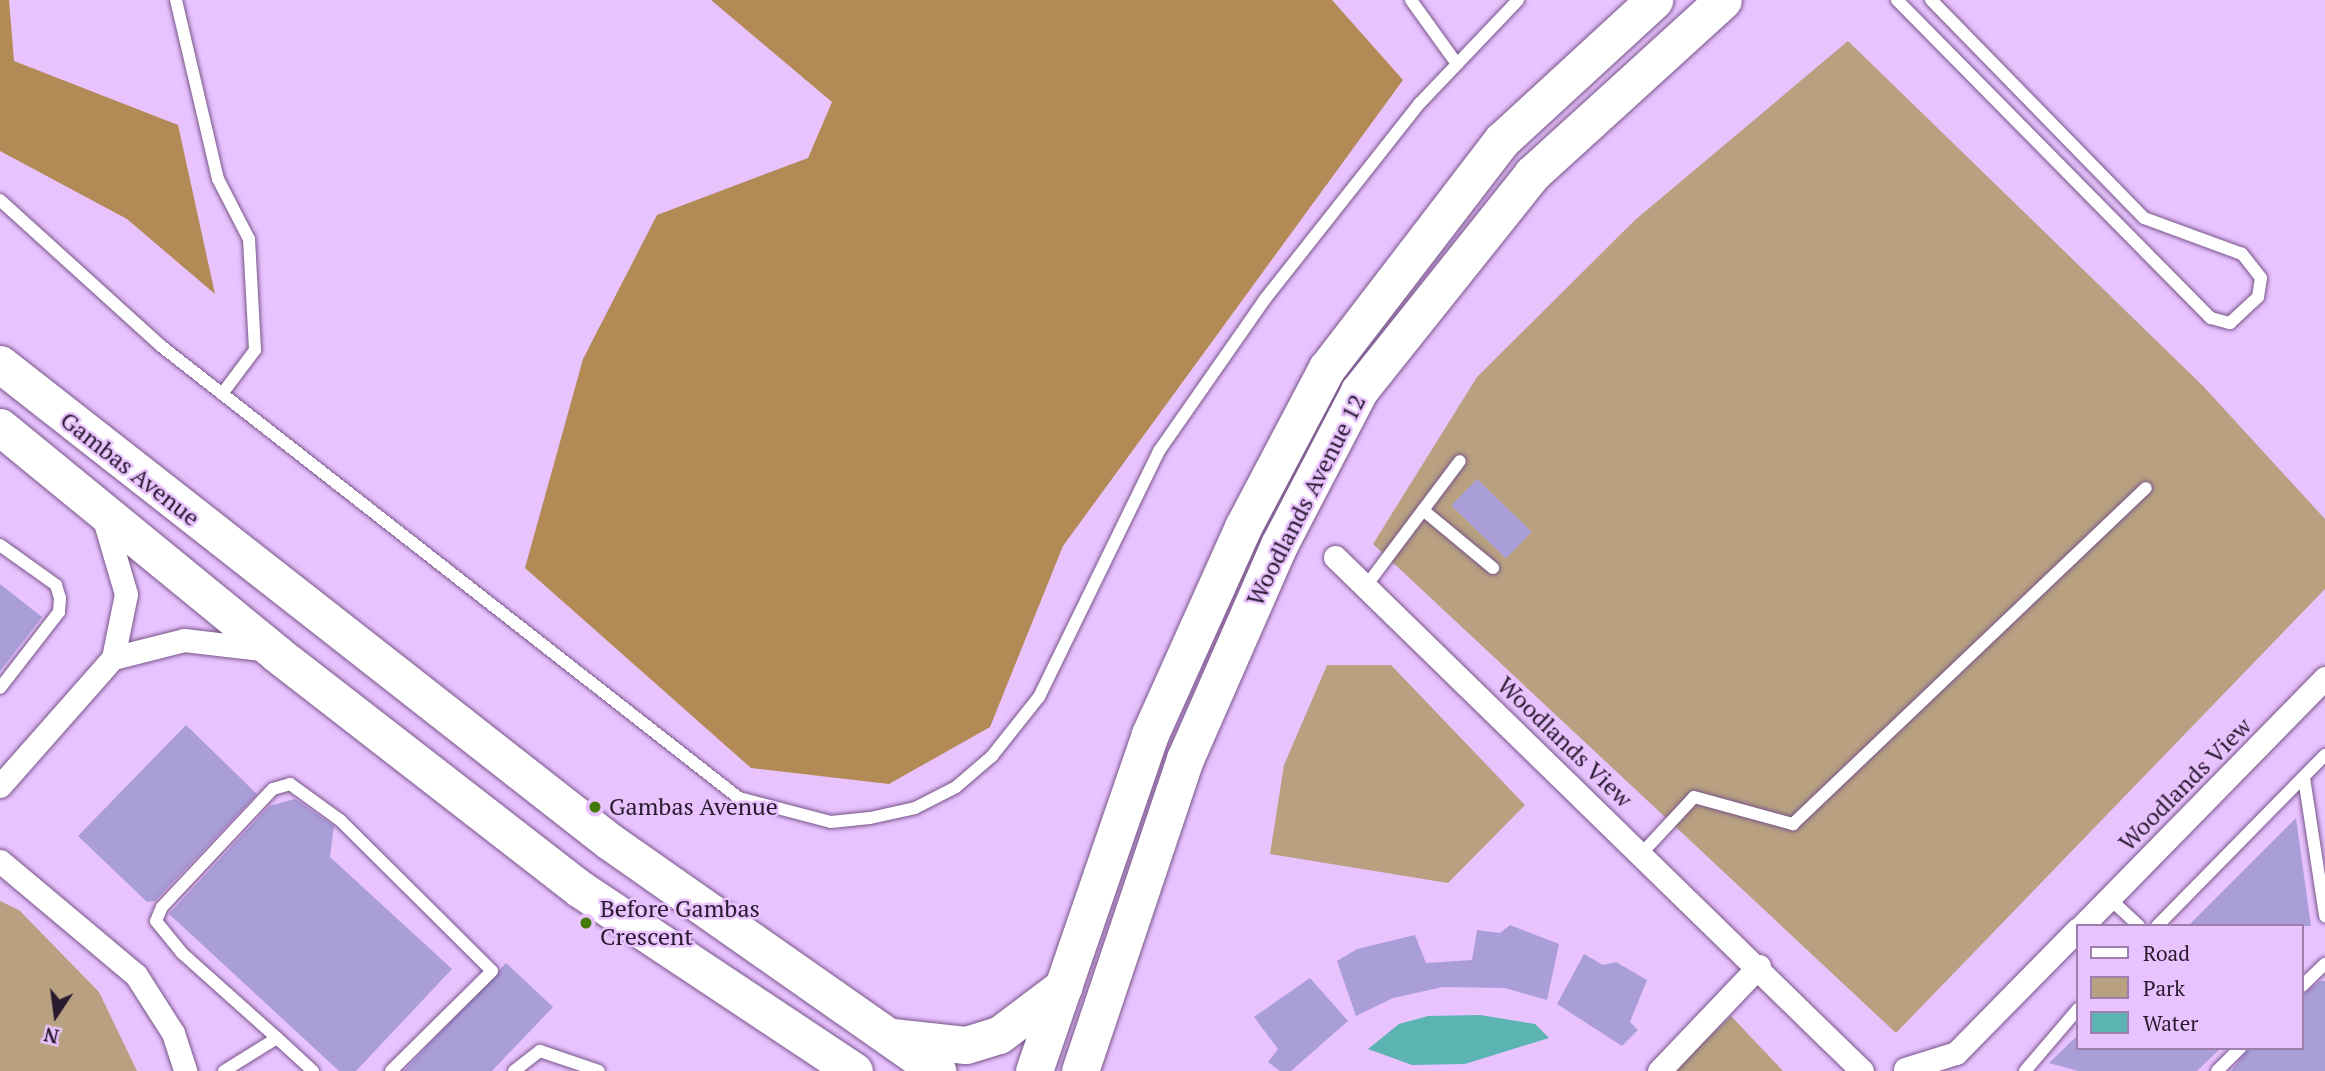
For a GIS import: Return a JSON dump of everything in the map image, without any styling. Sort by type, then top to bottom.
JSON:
[{"type":"main road","name":"Woodlands Avenue 12","points":[[1034,1071],[1150,734],[1243,527],[1327,368],[1502,140],[1654,0]]},
{"type":"main road","name":"Woodlands Avenue 12","points":[[1082,1070],[1185,760],[1279,545],[1359,391],[1532,174],[1723,0]]},
{"type":"main road","name":"Gambas Avenue","points":[[1,365],[609,841],[938,1071]]},
{"type":"main road","name":"Gambas Avenue","points":[[0,427],[277,654],[580,889],[854,1071]]},
{"type":"main road","points":[[888,1037],[966,1045],[999,1035],[1064,986]]},
{"type":"street","points":[[0,786],[113,658],[126,594],[102,513]]},
{"type":"street","name":"Woodlands View","points":[[1335,557],[1860,1067],[1881,1071]]},
{"type":"street","points":[[113,658],[184,640],[239,642],[277,654]]},
{"type":"street","name":"Woodlands View","points":[[2084,924],[2325,678]]},
{"type":"street","points":[[0,861],[136,975],[173,1033],[185,1071]]},
{"type":"street","name":"Woodlands View","points":[[1907,1070],[1953,1062],[2076,932]]},
{"type":"street","points":[[1659,1071],[1759,966]]},
{"type":"lane","points":[[176,0],[218,179],[249,239],[255,350],[222,394]]},
{"type":"lane","points":[[1411,0],[1457,64]]},
{"type":"lane","points":[[0,200],[57,257],[222,394],[739,798],[831,822],[915,808],[956,787],[992,756],[1039,697],[1159,451],[1265,299],[1457,64],[1518,0]]},
{"type":"lane","points":[[1897,0],[2211,318],[2230,323],[2258,298],[2261,278],[2242,254],[2220,240],[2169,231],[2144,218],[1931,0]]},
{"type":"lane","points":[[1366,586],[1460,461]]},
{"type":"lane","points":[[1642,853],[1695,797],[1793,824],[2146,488]]},
{"type":"lane","points":[[1423,510],[1493,569]]},
{"type":"lane","points":[[0,545],[56,585],[61,598],[59,612],[0,688]]},
{"type":"lane","points":[[2159,924],[2325,755]]},
{"type":"lane","points":[[2304,778],[2325,916]]},
{"type":"lane","points":[[313,1071],[182,953],[156,921],[162,906],[273,789],[290,784],[340,820],[492,971],[391,1071]]},
{"type":"lane","points":[[2109,898],[2137,924]]},
{"type":"lane","points":[[2304,984],[2325,964]]},
{"type":"lane","points":[[2025,1071],[2076,1011]]},
{"type":"lane","points":[[225,1071],[277,1038]]},
{"type":"lane","points":[[2217,1071],[2238,1050]]},
{"type":"lane","points":[[514,1071],[540,1051],[599,1071]]},
{"type":"green space","points":[[1848,41],[2203,386],[2325,519],[2325,589],[1896,1033],[1373,544],[1477,377],[1635,220]]},
{"type":"green space","points":[[1327,665],[1391,665],[1525,805],[1448,883],[1270,854],[1284,765]]},
{"type":"green space","points":[[0,901],[19,910],[99,992],[137,1071],[0,1071]]},
{"type":"green space","points":[[1731,1016],[1783,1071],[1673,1071]]},
{"type":"shaded area","points":[[0,0],[9,0],[14,61],[178,125],[215,294],[127,219],[0,151]]},
{"type":"shaded area","points":[[711,0],[1332,0],[1403,80],[1063,546],[990,727],[889,784],[751,768],[525,568],[583,359],[657,215],[808,158],[832,102]]},
{"type":"water","points":[[1480,1015],[1535,1024],[1549,1038],[1465,1064],[1412,1065],[1368,1049],[1399,1024],[1428,1016]]},
{"type":"building","points":[[1477,479],[1532,532],[1506,558],[1451,506]]},
{"type":"building","points":[[0,584],[42,617],[0,671]]},
{"type":"building","points":[[186,725],[257,794],[155,901],[147,902],[78,836]]},
{"type":"building","points":[[295,799],[334,826],[330,857],[452,969],[356,1071],[339,1071],[169,914],[269,806]]},
{"type":"building","points":[[2296,818],[2311,926],[2190,924]]},
{"type":"building","points":[[1510,925],[1559,944],[1547,1000],[1505,988],[1443,987],[1393,998],[1356,1016],[1337,961],[1357,949],[1415,935],[1426,963],[1472,960],[1477,930],[1500,933]]},
{"type":"building","points":[[1584,954],[1603,965],[1616,962],[1647,980],[1630,1022],[1638,1030],[1622,1046],[1557,1004]]},
{"type":"building","points":[[506,963],[553,1007],[492,1071],[404,1071]]},
{"type":"building","points":[[1310,978],[1348,1021],[1291,1071],[1280,1071],[1268,1062],[1278,1049],[1254,1017]]},
{"type":"building","points":[[2320,981],[2325,981],[2325,1071],[2231,1071],[2247,1050],[2304,1050],[2304,993]]},
{"type":"building","points":[[2076,1037],[2076,1050],[2219,1050],[2197,1071],[2078,1071],[2049,1063]]},
{"type":"place","name":"Gambas Avenue","points":[[595,807]]},
{"type":"place","name":"Before Gambas Crescent","points":[[586,923]]}]
